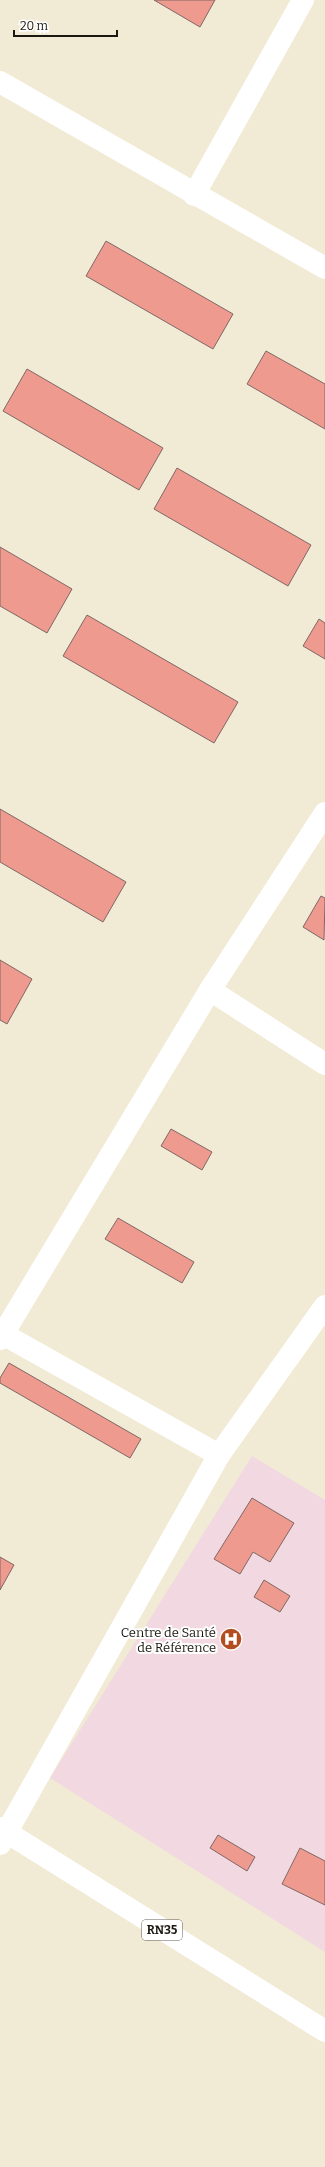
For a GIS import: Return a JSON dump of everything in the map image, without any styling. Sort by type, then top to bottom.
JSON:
[{"type":"street","points":[[194,195],[303,0]]},
{"type":"street","points":[[0,82],[194,195],[325,268]]},
{"type":"street","points":[[219,1456],[1,1337],[210,990],[325,813]]},
{"type":"street","points":[[210,990],[325,1064]]},
{"type":"street","points":[[2,1835],[219,1456],[325,1306]]},
{"type":"street","name":"RN35","points":[[2,1835],[325,2031]]},
{"type":"shaded area","name":"Centre de Santé de Référence","points":[[252,1456],[325,1500],[325,1952],[50,1778]]},
{"type":"building","points":[[154,0],[215,0],[200,27]]},
{"type":"building","points":[[106,241],[233,314],[213,349],[86,276]]},
{"type":"building","points":[[266,351],[325,384],[325,429],[247,384]]},
{"type":"building","points":[[27,369],[163,448],[139,490],[3,411]]},
{"type":"building","points":[[177,468],[311,545],[288,586],[154,509]]},
{"type":"building","points":[[0,547],[72,589],[47,633],[0,606]]},
{"type":"building","points":[[87,615],[238,702],[214,743],[63,656]]},
{"type":"building","points":[[319,619],[325,623],[325,659],[303,646]]},
{"type":"building","points":[[0,809],[126,882],[103,922],[0,862]]},
{"type":"building","points":[[321,896],[325,898],[324,940],[303,927]]},
{"type":"building","points":[[0,960],[32,979],[7,1024],[0,1020]]},
{"type":"building","points":[[171,1129],[212,1152],[202,1170],[161,1146]]},
{"type":"building","points":[[118,1218],[194,1262],[182,1283],[105,1239]]},
{"type":"building","points":[[9,1363],[141,1439],[130,1458],[0,1383],[0,1378]]},
{"type":"building","points":[[252,1498],[294,1523],[270,1562],[253,1552],[240,1574],[214,1559]]},
{"type":"building","points":[[0,1557],[14,1565],[0,1590]]},
{"type":"building","points":[[264,1580],[290,1596],[280,1612],[254,1597]]},
{"type":"building","points":[[218,1835],[255,1857],[247,1871],[210,1848]]},
{"type":"building","points":[[300,1848],[325,1861],[325,1905],[282,1884]]},
{"type":"place","name":"Centre de Santé de Référence","points":[[231,1639]]}]
